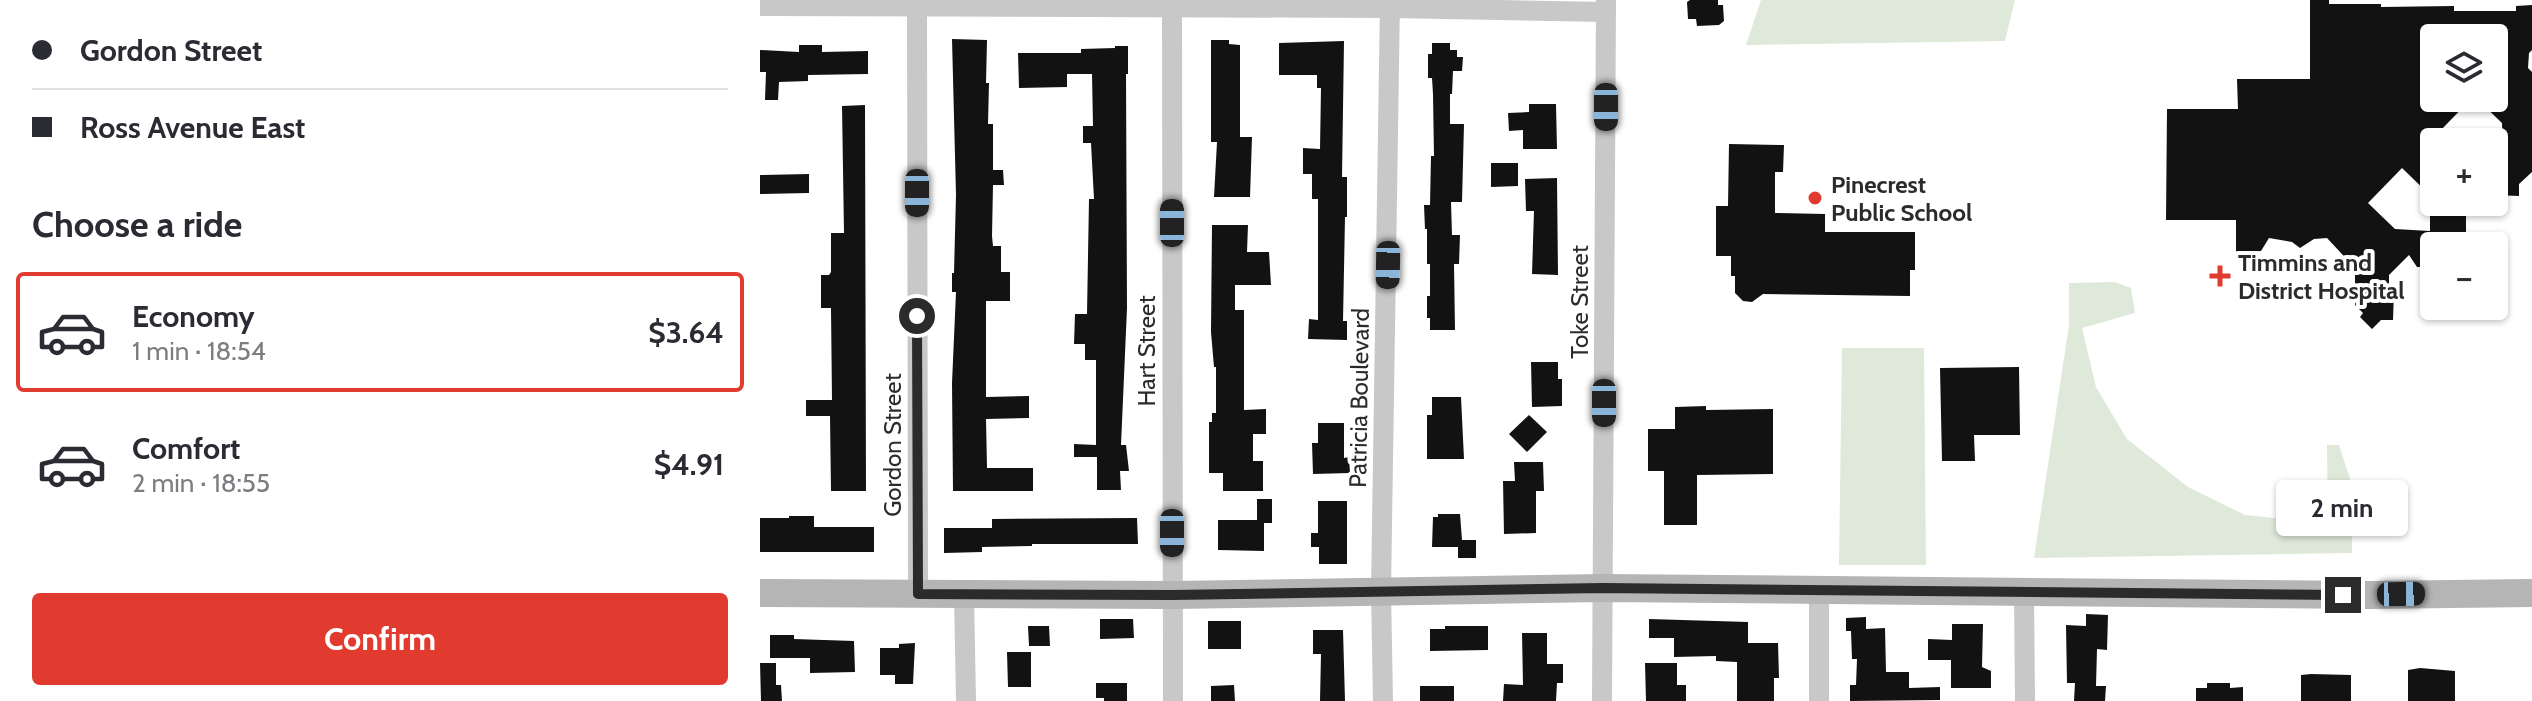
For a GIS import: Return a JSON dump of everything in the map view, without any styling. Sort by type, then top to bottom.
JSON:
[{"type":"main road","points":[[760,593],[1172,595],[1603,588],[2371,595],[2532,593]]},
{"type":"street","points":[[760,6],[1172,3],[1606,6]]},
{"type":"street","name":"Hart Street","points":[[1172,3],[1173,701]]},
{"type":"street","name":"Patricia Boulevard","points":[[1383,701],[1381,591],[1390,4]]},
{"type":"street","name":"Toke Street","points":[[1602,701],[1606,6]]},
{"type":"street","name":"Gordon Street","points":[[917,7],[918,594]]},
{"type":"street","points":[[1819,590],[1819,701]]},
{"type":"street","points":[[2024,592],[2025,701]]},
{"type":"street","points":[[964,594],[966,701]]},
{"type":"green space","points":[[1761,0],[2015,0],[2005,41],[1746,45]]},
{"type":"green space","points":[[2115,282],[2131,288],[2135,313],[2082,328],[2096,387],[2127,439],[2188,487],[2245,515],[2328,523],[2327,445],[2339,445],[2352,485],[2352,553],[2034,558],[2069,325],[2069,283]]},
{"type":"green space","points":[[1842,348],[1924,348],[1926,565],[1839,565]]},
{"type":"building","points":[[1718,0],[1718,5],[1723,5],[1724,21],[1719,25],[1697,26],[1696,19],[1688,19],[1687,2]]},
{"type":"building","name":"Timmins and District Hospital","points":[[2310,0],[2329,0],[2329,4],[2381,4],[2381,7],[2454,6],[2454,11],[2516,11],[2516,6],[2532,5],[2532,50],[2528,68],[2532,72],[2532,172],[2519,184],[2519,196],[2508,196],[2508,128],[2502,128],[2502,123],[2491,112],[2508,112],[2508,24],[2420,24],[2420,112],[2458,112],[2443,128],[2420,128],[2420,185],[2402,168],[2368,203],[2395,229],[2430,231],[2430,216],[2466,216],[2466,232],[2420,232],[2420,267],[2409,255],[2389,275],[2389,285],[2394,291],[2393,320],[2381,320],[2372,329],[2360,317],[2363,313],[2355,305],[2355,268],[2327,238],[2314,239],[2300,248],[2292,242],[2269,238],[2261,251],[2236,252],[2236,220],[2166,220],[2167,109],[2238,109],[2237,79],[2310,79]]},
{"type":"building","points":[[952,39],[987,40],[986,83],[989,83],[988,124],[993,124],[993,170],[1003,170],[1004,185],[993,185],[992,236],[993,246],[1001,246],[1001,272],[1010,272],[1010,301],[986,301],[986,397],[1029,396],[1029,418],[986,419],[987,468],[1033,468],[1033,491],[953,491],[952,383],[956,292],[952,292],[952,273],[956,195]]},
{"type":"building","points":[[1211,40],[1229,40],[1229,44],[1240,45],[1240,137],[1252,137],[1250,197],[1214,197],[1217,142],[1211,142]]},
{"type":"building","points":[[1344,41],[1342,177],[1347,177],[1347,217],[1343,321],[1347,321],[1347,340],[1308,339],[1309,319],[1318,320],[1318,199],[1312,199],[1312,174],[1303,174],[1303,148],[1320,149],[1321,88],[1317,88],[1317,75],[1279,75],[1279,43]]},
{"type":"building","points":[[1432,43],[1450,43],[1450,50],[1457,50],[1457,57],[1463,57],[1462,71],[1453,71],[1450,94],[1450,124],[1464,124],[1462,202],[1451,202],[1452,235],[1460,235],[1459,264],[1454,264],[1455,330],[1430,330],[1430,318],[1427,318],[1430,264],[1427,264],[1424,205],[1430,205],[1431,156],[1434,156],[1432,78],[1428,78],[1428,54],[1432,54]]},
{"type":"building","points":[[799,45],[822,45],[822,52],[868,51],[868,74],[808,75],[808,81],[779,82],[778,100],[765,100],[766,72],[760,72],[760,50],[799,52]]},
{"type":"building","points":[[1128,46],[1127,308],[1121,445],[1126,445],[1129,471],[1120,471],[1121,490],[1097,490],[1097,457],[1074,457],[1074,444],[1096,445],[1096,360],[1085,360],[1085,344],[1074,344],[1075,314],[1087,314],[1089,199],[1094,199],[1091,143],[1083,143],[1083,126],[1093,126],[1092,74],[1067,74],[1067,87],[1019,88],[1018,53],[1081,53],[1081,49]]},
{"type":"building","points":[[1529,104],[1556,104],[1557,149],[1523,149],[1523,130],[1509,131],[1508,113],[1529,112]]},
{"type":"building","points":[[865,105],[866,491],[831,491],[830,416],[806,416],[806,400],[832,400],[831,308],[821,308],[821,275],[831,272],[831,233],[844,233],[842,106]]},
{"type":"building","points":[[1729,144],[1784,145],[1783,172],[1775,172],[1775,213],[1825,214],[1825,232],[1915,232],[1915,270],[1910,270],[1910,296],[1763,294],[1752,302],[1743,301],[1735,293],[1731,256],[1716,256],[1716,206],[1728,206]]},
{"type":"building","points":[[1491,163],[1518,163],[1518,186],[1491,187]]},
{"type":"building","points":[[809,174],[809,193],[760,194],[760,175]]},
{"type":"building","points":[[1557,178],[1558,275],[1532,274],[1534,211],[1526,211],[1525,179]]},
{"type":"building","points":[[1212,225],[1248,225],[1247,252],[1269,252],[1271,285],[1235,285],[1235,310],[1244,310],[1244,410],[1266,409],[1266,434],[1253,434],[1253,461],[1263,461],[1263,491],[1223,491],[1223,473],[1209,473],[1209,422],[1212,422],[1212,413],[1216,413],[1216,367],[1211,332]]},
{"type":"building","points":[[1531,362],[1558,362],[1558,379],[1562,379],[1562,406],[1532,407]]},
{"type":"building","points":[[2019,367],[2020,435],[1974,435],[1975,461],[1942,461],[1940,368]]},
{"type":"building","points":[[1432,397],[1461,397],[1464,459],[1427,459],[1427,415],[1432,415]]},
{"type":"building","points":[[1706,406],[1706,410],[1773,409],[1773,474],[1697,475],[1697,525],[1664,525],[1664,471],[1648,471],[1648,429],[1675,429],[1675,407]]},
{"type":"building","points":[[1529,415],[1547,432],[1527,452],[1509,434]]},
{"type":"building","points":[[1318,423],[1344,423],[1344,458],[1349,457],[1350,473],[1313,474],[1312,443],[1318,443]]},
{"type":"building","points":[[1514,462],[1543,462],[1544,491],[1536,491],[1536,533],[1504,534],[1503,481],[1515,481]]},
{"type":"building","points":[[1257,499],[1272,499],[1272,523],[1264,523],[1264,551],[1218,550],[1218,520],[1257,520]]},
{"type":"building","points":[[1318,501],[1347,501],[1347,564],[1319,564],[1319,547],[1311,547],[1311,533],[1318,533]]},
{"type":"building","points":[[1438,514],[1460,514],[1462,540],[1476,540],[1476,558],[1458,558],[1458,547],[1432,547],[1433,517],[1438,517]]},
{"type":"building","points":[[814,516],[814,527],[874,527],[874,552],[760,552],[760,518]]},
{"type":"building","points":[[1137,518],[1138,544],[1032,544],[982,547],[982,552],[944,553],[944,528],[992,528],[992,519]]},
{"type":"building","points":[[2086,614],[2108,615],[2107,650],[2097,649],[2096,686],[2106,686],[2105,701],[2074,701],[2075,683],[2067,683],[2066,625],[2086,626]]},
{"type":"building","points":[[1866,617],[1866,629],[1885,628],[1886,672],[1909,672],[1909,688],[1940,687],[1940,700],[1850,701],[1850,685],[1856,685],[1857,659],[1852,659],[1851,631],[1846,631],[1846,618]]},
{"type":"building","points":[[1100,619],[1133,619],[1134,638],[1100,639]]},
{"type":"building","points":[[1649,619],[1748,622],[1748,643],[1778,643],[1779,678],[1774,678],[1774,701],[1737,701],[1737,662],[1716,661],[1716,656],[1674,657],[1674,638],[1649,638]]},
{"type":"building","points":[[1208,621],[1241,621],[1241,649],[1208,649]]},
{"type":"building","points":[[1952,624],[1983,624],[1982,667],[1991,671],[1991,688],[1951,688],[1951,660],[1928,660],[1928,639],[1952,640]]},
{"type":"building","points":[[1028,626],[1049,626],[1050,646],[1029,646]]},
{"type":"building","points":[[1445,626],[1488,626],[1488,650],[1430,651],[1430,629],[1445,629]]},
{"type":"building","points":[[1313,630],[1343,630],[1345,701],[1320,701],[1321,654],[1313,654]]},
{"type":"building","points":[[1522,633],[1547,633],[1547,664],[1563,664],[1563,683],[1557,683],[1556,701],[1503,701],[1504,684],[1523,685]]},
{"type":"building","points":[[770,635],[854,641],[855,672],[810,673],[810,658],[770,658]]},
{"type":"building","points":[[915,643],[913,684],[895,684],[895,675],[880,675],[880,648],[899,648],[899,644]]},
{"type":"building","points":[[1007,652],[1031,652],[1031,687],[1008,687]]},
{"type":"building","points":[[760,663],[776,663],[776,685],[781,685],[782,701],[761,701]]},
{"type":"building","points":[[1645,663],[1677,663],[1677,685],[1686,685],[1686,701],[1646,701]]},
{"type":"building","points":[[2408,670],[2455,671],[2455,701],[2408,701]]},
{"type":"building","points":[[2301,675],[2351,675],[2351,701],[2301,701]]},
{"type":"building","points":[[1096,683],[1127,683],[1127,701],[1096,698]]},
{"type":"building","points":[[2207,683],[2230,683],[2230,688],[2243,687],[2243,701],[2196,701],[2196,688],[2207,688]]},
{"type":"building","points":[[1234,685],[1235,701],[1211,701],[1211,686]]},
{"type":"building","points":[[1420,686],[1454,686],[1454,701],[1420,701]]},
{"type":"place","name":"Pinecrest Public School","points":[[1815,198]]},
{"type":"place","name":"Timmins and District Hospital","points":[[2220,276]]},
{"type":"route","points":[[917,316],[918,594],[1172,595],[1603,588],[2343,595]]}]
